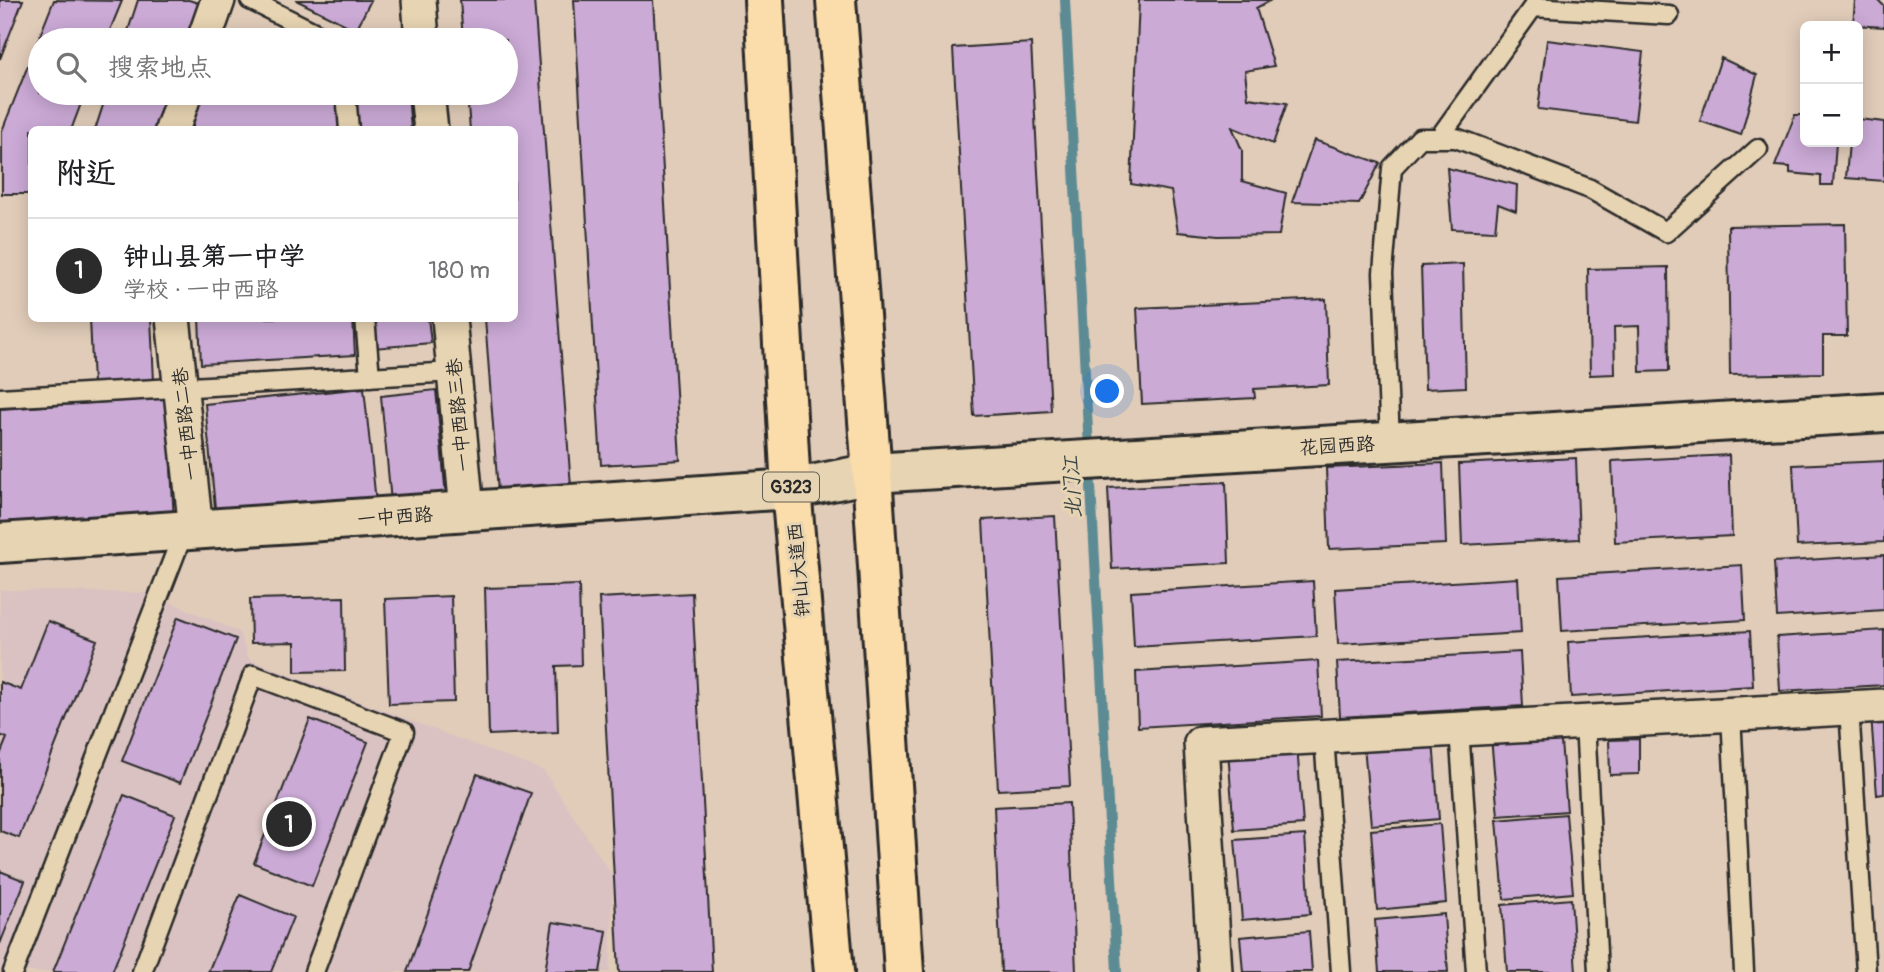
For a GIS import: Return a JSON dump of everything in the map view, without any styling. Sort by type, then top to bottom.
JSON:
[{"type":"highway","name":"钟山大道西","points":[[764,0],[791,489],[834,972]]},
{"type":"highway","points":[[836,0],[872,473],[904,972]]},
{"type":"street","points":[[208,28],[218,0]]},
{"type":"street","points":[[419,0],[421,28]]},
{"type":"street","points":[[173,126],[181,105]]},
{"type":"street","points":[[428,105],[431,126]]},
{"type":"street","name":"一中西路二巷","points":[[173,322],[181,388],[190,530]]},
{"type":"street","name":"一中西路三巷","points":[[449,322],[467,511]]},
{"type":"street","name":"花园西路","points":[[791,489],[872,473],[1884,412]]},
{"type":"street","name":"一中西路","points":[[0,543],[791,489]]},
{"type":"street","points":[[1215,972],[1201,743],[1884,706]]},
{"type":"lane","points":[[250,0],[306,28]]},
{"type":"lane","points":[[1439,138],[1533,7],[1669,15]]},
{"type":"lane","points":[[347,105],[349,126]]},
{"type":"lane","points":[[1390,442],[1383,273],[1392,168],[1420,138],[1456,138],[1590,189],[1666,232],[1758,149]]},
{"type":"lane","points":[[365,322],[370,377]]},
{"type":"lane","points":[[0,398],[454,372]]},
{"type":"lane","points":[[13,972],[190,530]]},
{"type":"lane","points":[[142,972],[253,675],[404,732],[314,972]]},
{"type":"lane","points":[[1849,708],[1866,972]]},
{"type":"lane","points":[[1731,714],[1744,972]]},
{"type":"lane","points":[[1586,722],[1598,972]]},
{"type":"lane","points":[[1459,729],[1476,972]]},
{"type":"lane","points":[[1324,737],[1340,972]]},
{"type":"shaded area","points":[[0,590],[150,593],[239,632],[249,659],[544,771],[613,877],[610,972],[0,972]]},
{"type":"building","points":[[0,0],[23,0],[0,59]]},
{"type":"building","points":[[54,0],[122,1],[111,28],[43,28]]},
{"type":"building","points":[[138,0],[189,0],[201,4],[193,28],[129,28]]},
{"type":"building","points":[[296,0],[371,0],[357,28]]},
{"type":"building","points":[[460,0],[534,0],[571,486],[498,492],[485,322],[518,322],[518,126],[470,126],[468,105],[518,105],[518,28],[462,28]]},
{"type":"building","points":[[574,0],[653,0],[680,460],[601,465]]},
{"type":"building","points":[[1139,0],[1271,0],[1256,8],[1274,66],[1245,71],[1248,98],[1287,103],[1273,144],[1232,127],[1242,150],[1242,181],[1286,193],[1279,235],[1218,236],[1178,232],[1171,191],[1131,184]]},
{"type":"building","points":[[1855,0],[1878,0],[1884,6],[1884,27],[1863,26],[1863,21],[1853,21]]},
{"type":"building","points":[[1547,40],[1643,52],[1635,121],[1538,109]]},
{"type":"building","points":[[1031,43],[1051,411],[974,416],[953,48]]},
{"type":"building","points":[[1721,58],[1757,75],[1741,135],[1700,121]]},
{"type":"building","points":[[28,66],[28,105],[80,105],[73,126],[28,126],[28,194],[2,194],[2,131]]},
{"type":"building","points":[[103,105],[167,105],[160,126],[96,126]]},
{"type":"building","points":[[192,105],[341,105],[342,126],[193,126]]},
{"type":"building","points":[[351,105],[409,105],[411,126],[354,126]]},
{"type":"building","points":[[1795,115],[1800,115],[1800,147],[1836,147],[1833,185],[1821,185],[1821,176],[1790,173],[1790,167],[1775,166]]},
{"type":"building","points":[[1863,120],[1884,122],[1884,181],[1846,178],[1849,147],[1863,147]]},
{"type":"building","points":[[1314,140],[1380,163],[1359,204],[1292,202]]},
{"type":"building","points":[[1447,168],[1517,185],[1516,211],[1498,204],[1495,231],[1452,229]]},
{"type":"building","points":[[1845,224],[1847,336],[1823,336],[1823,373],[1730,375],[1728,226]]},
{"type":"building","points":[[1463,264],[1466,387],[1425,389],[1421,266]]},
{"type":"building","points":[[1668,267],[1669,371],[1640,372],[1639,326],[1614,327],[1615,374],[1590,375],[1588,269]]},
{"type":"building","points":[[1326,299],[1329,385],[1254,389],[1255,398],[1142,404],[1137,308]]},
{"type":"building","points":[[90,322],[151,322],[154,381],[93,384]]},
{"type":"building","points":[[199,322],[353,322],[355,355],[201,364]]},
{"type":"building","points":[[372,322],[428,322],[431,343],[374,348]]},
{"type":"building","points":[[364,388],[376,502],[216,518],[205,404]]},
{"type":"building","points":[[436,390],[446,497],[391,502],[381,396]]},
{"type":"building","points":[[167,398],[174,520],[0,531],[0,409]]},
{"type":"building","points":[[1729,455],[1732,536],[1615,542],[1612,461]]},
{"type":"building","points":[[1576,458],[1579,539],[1462,545],[1459,464]]},
{"type":"building","points":[[1884,461],[1884,542],[1797,546],[1793,465]]},
{"type":"building","points":[[1443,463],[1446,544],[1329,549],[1326,468]]},
{"type":"building","points":[[1226,482],[1229,563],[1112,569],[1108,488]]},
{"type":"building","points":[[1055,516],[1070,786],[998,790],[983,520]]},
{"type":"building","points":[[1884,555],[1884,610],[1777,617],[1774,562]]},
{"type":"building","points":[[1742,565],[1745,620],[1562,631],[1559,576]]},
{"type":"building","points":[[1518,578],[1521,633],[1338,644],[1335,589]]},
{"type":"building","points":[[1313,581],[1316,636],[1134,647],[1131,592]]},
{"type":"building","points":[[579,585],[581,665],[556,666],[558,732],[489,735],[485,588]]},
{"type":"building","points":[[692,593],[712,972],[619,972],[599,598]]},
{"type":"building","points":[[451,596],[454,702],[389,704],[385,599]]},
{"type":"building","points":[[344,597],[345,671],[295,672],[295,642],[251,643],[250,599]]},
{"type":"building","points":[[178,617],[236,639],[180,783],[122,761]]},
{"type":"building","points":[[48,621],[97,640],[19,838],[0,831],[0,755],[7,738],[0,735],[0,682],[21,690]]},
{"type":"building","points":[[1884,630],[1884,685],[1780,691],[1777,637]]},
{"type":"building","points":[[1750,631],[1753,686],[1571,697],[1568,642]]},
{"type":"building","points":[[1520,652],[1523,706],[1340,717],[1337,662]]},
{"type":"building","points":[[1318,661],[1321,716],[1138,727],[1136,672]]},
{"type":"building","points":[[1884,714],[1884,794],[1877,795],[1871,715]]},
{"type":"building","points":[[310,719],[368,742],[312,886],[254,863]]},
{"type":"building","points":[[1560,731],[1567,811],[1498,816],[1491,737]]},
{"type":"building","points":[[1639,739],[1639,774],[1610,775],[1609,740]]},
{"type":"building","points":[[1433,740],[1439,819],[1371,825],[1364,745]]},
{"type":"building","points":[[1297,745],[1303,825],[1234,830],[1228,751]]},
{"type":"building","points":[[477,774],[531,793],[468,972],[407,972]]},
{"type":"building","points":[[124,795],[175,815],[112,972],[53,972]]},
{"type":"building","points":[[1069,803],[1076,972],[1001,972],[994,807]]},
{"type":"building","points":[[1566,814],[1573,893],[1504,899],[1497,820]]},
{"type":"building","points":[[1440,824],[1446,903],[1377,910],[1371,830]]},
{"type":"building","points":[[1305,835],[1310,914],[1242,920],[1235,840]]},
{"type":"building","points":[[0,871],[25,881],[0,944]]},
{"type":"building","points":[[240,895],[293,917],[271,972],[208,972]]},
{"type":"building","points":[[1571,899],[1576,972],[1507,972],[1502,905]]},
{"type":"building","points":[[1444,914],[1448,972],[1379,972],[1375,920]]},
{"type":"building","points":[[553,922],[607,931],[600,972],[545,972]]},
{"type":"building","points":[[1309,931],[1312,972],[1243,972],[1240,937]]},
{"type":"waterway","name":"北门江","points":[[1065,0],[1117,972]]},
{"type":"place","name":"钟山县第一中学","points":[[289,824]]}]
